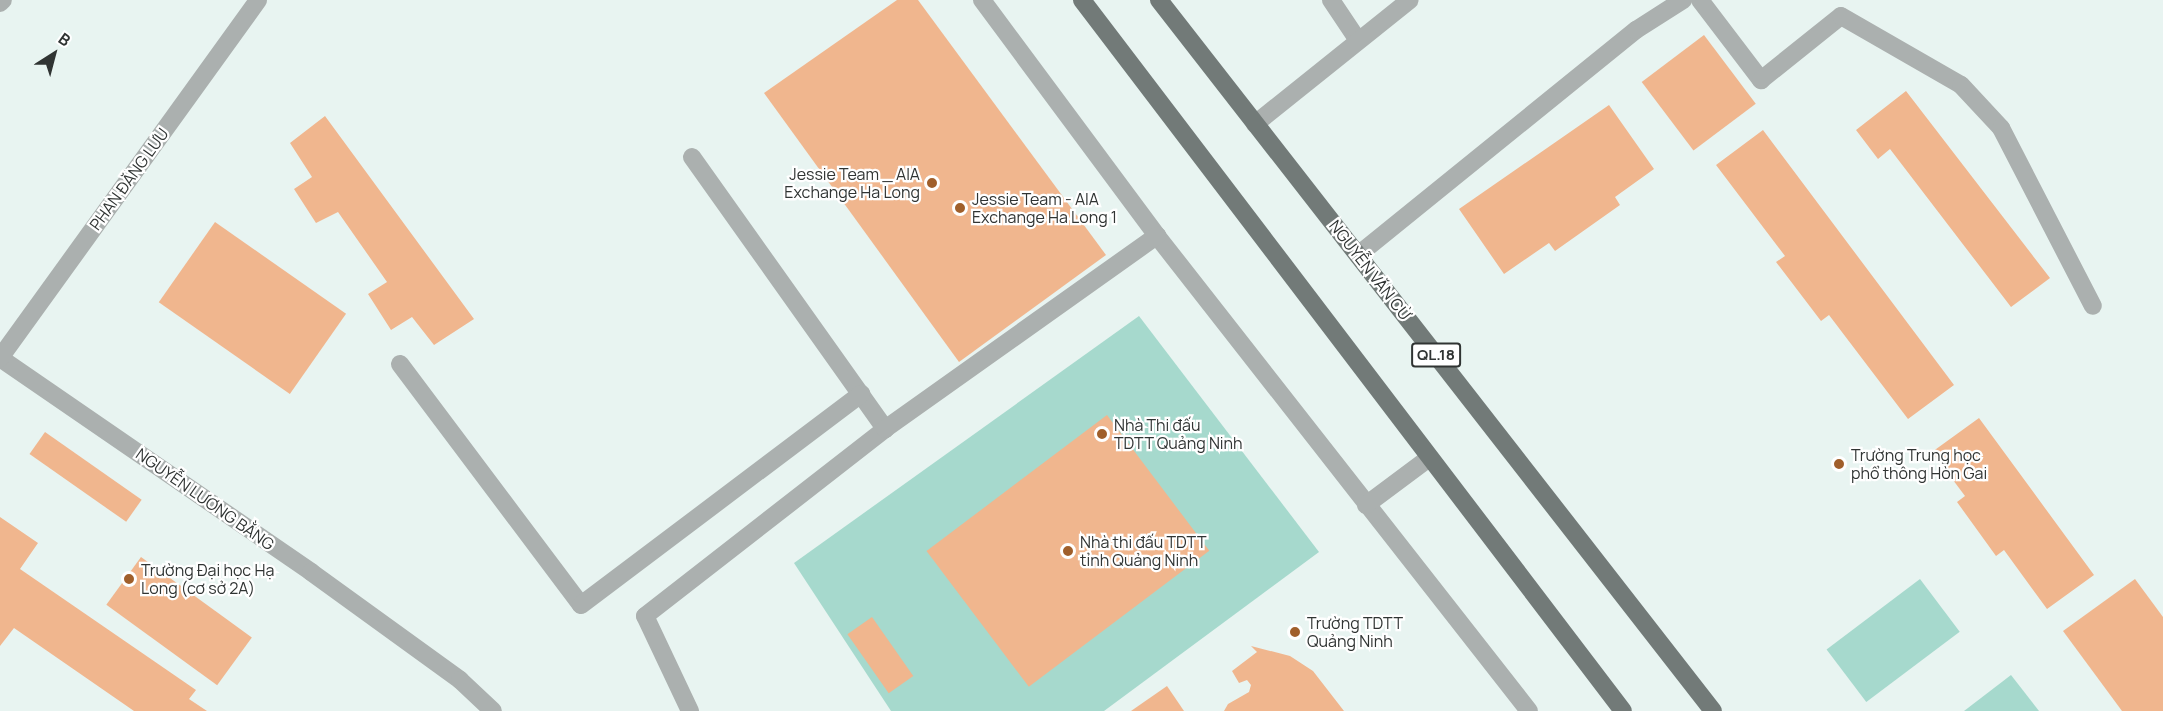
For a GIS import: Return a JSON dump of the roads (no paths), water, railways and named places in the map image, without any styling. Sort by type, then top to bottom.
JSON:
[{"type":"main road","points":[[1082,0],[1623,711]]},
{"type":"main road","name":"NGUYỄN VĂN CỪ","points":[[1159,0],[1713,711]]},
{"type":"street","name":"PHAN ĐĂNG LƯU","points":[[0,358],[258,0]]},
{"type":"street","points":[[982,0],[1157,236],[1529,711]]},
{"type":"street","points":[[1331,0],[1357,39]]},
{"type":"street","points":[[1255,124],[1357,39],[1410,0]]},
{"type":"street","points":[[1358,255],[1636,30],[1683,0]]},
{"type":"street","points":[[1700,0],[1761,80],[1841,16],[1961,85],[2001,128],[2092,306]]},
{"type":"street","points":[[692,157],[885,429]]},
{"type":"street","points":[[690,711],[645,616],[885,429],[1157,236]]},
{"type":"street","name":"NGUYỄN LƯƠNG BẰNG","points":[[0,358],[311,572],[460,680],[493,711]]},
{"type":"street","points":[[400,364],[581,605],[861,394]]},
{"type":"street","points":[[1366,505],[1429,458]]},
{"type":"place","name":"Jessie Team _ AIA Exchange Ha Long","points":[[932,183]]},
{"type":"place","name":"Jessie Team - AIA Exchange Ha Long 1","points":[[960,208]]},
{"type":"place","name":"Nhà Thi đấu TDTT Quảng Ninh","points":[[1102,434]]},
{"type":"place","name":"Trường Trung học phổ thông Hòn Gai","points":[[1839,464]]},
{"type":"place","name":"Nhà thi đấu TDTT tỉnh Quảng Ninh","points":[[1068,551]]},
{"type":"place","name":"Trường Đại học Hạ Long (cơ sở 2A)","points":[[129,579]]},
{"type":"place","name":"Trường TDTT Quảng Ninh","points":[[1295,632]]}]
